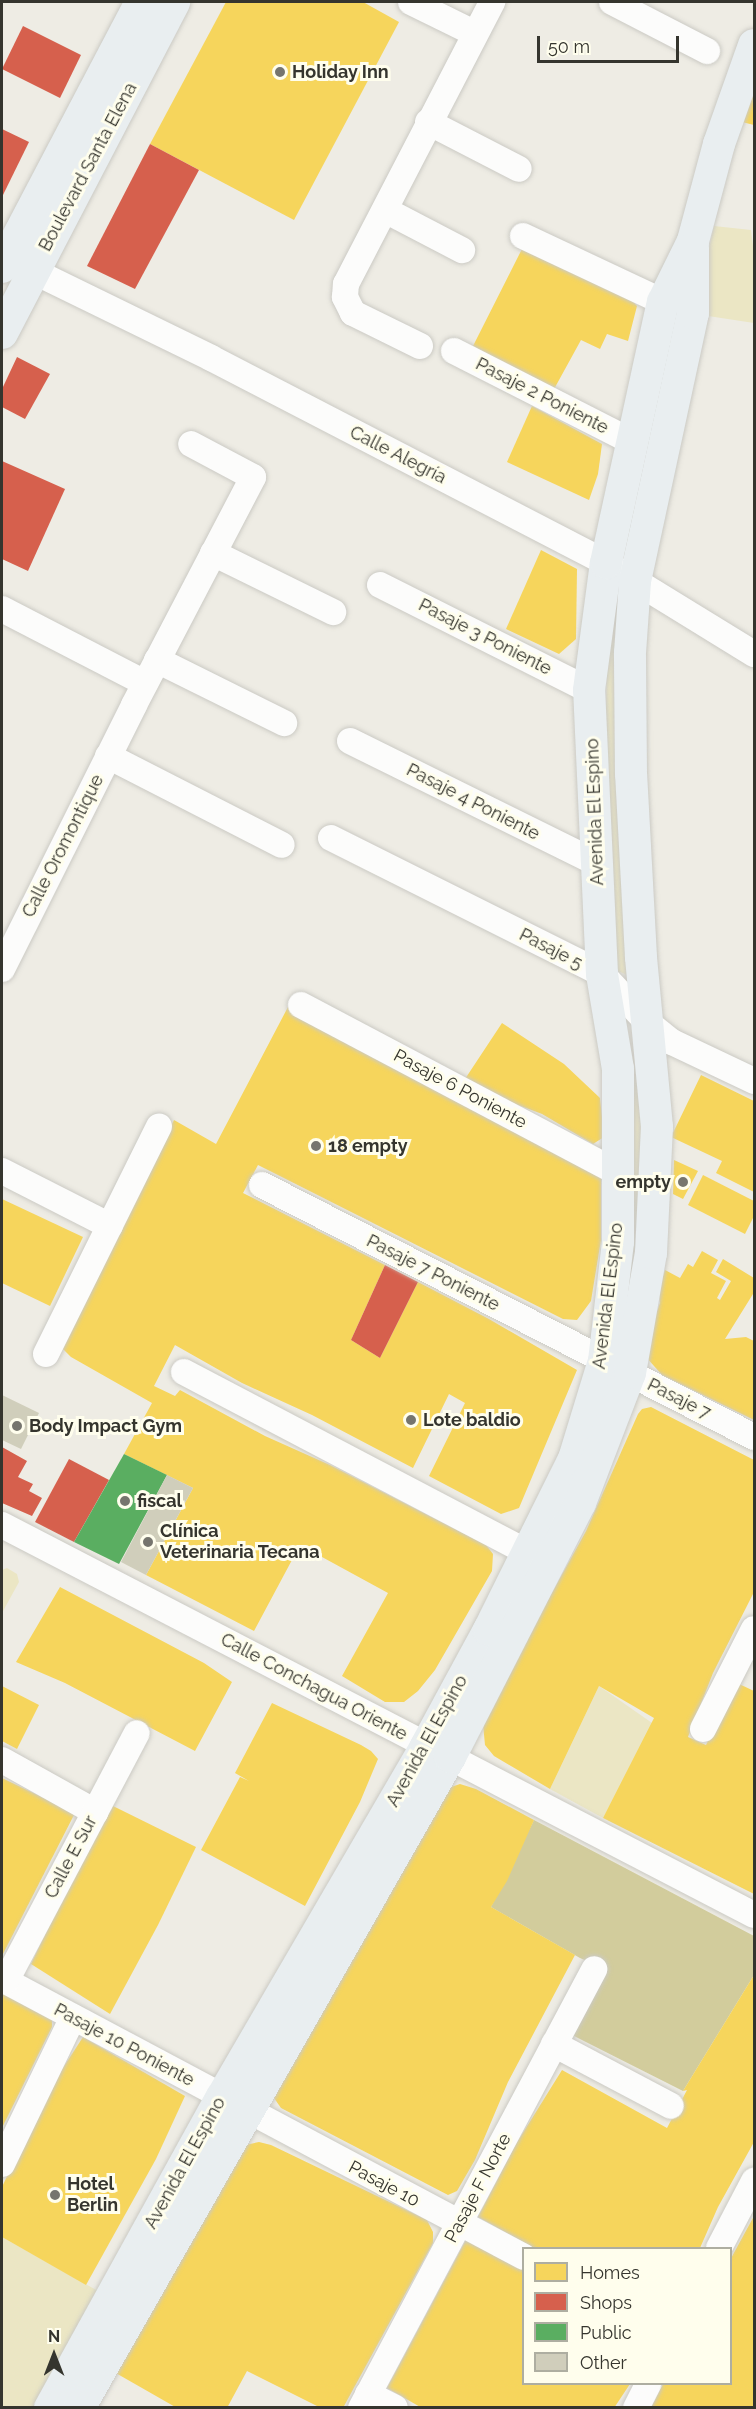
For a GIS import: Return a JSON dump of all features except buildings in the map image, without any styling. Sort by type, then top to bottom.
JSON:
[{"type":"main road","name":"Boulevard Santa Elena","points":[[5,253],[54,167],[141,2]]},
{"type":"main road","name":"Boulevard Santa Elena","points":[[2,333],[174,2]]},
{"type":"main road","name":"Avenida El Espino","points":[[438,1752],[489,1630],[617,1367],[618,1070],[602,974],[589,690],[606,563],[663,302],[693,241],[719,144],[754,45]]},
{"type":"main road","points":[[33,272],[28,266],[28,254],[59,182],[54,167]]},
{"type":"main road","name":"Avenida El Espino","points":[[50,2408],[234,2104],[580,1503],[652,1241],[657,1127],[647,1022],[631,774],[630,653],[635,581],[693,313],[693,241]]},
{"type":"main road","points":[[2,309],[20,272],[18,254],[5,253]]},
{"type":"main road","name":"Avenida El Espino","points":[[79,2408],[234,2104]]},
{"type":"street","points":[[411,2],[474,33]]},
{"type":"street","points":[[420,346],[353,313],[345,297],[346,284],[492,2]]},
{"type":"street","points":[[612,2],[707,51]]},
{"type":"street","points":[[428,122],[519,169]]},
{"type":"street","points":[[385,210],[462,249]]},
{"type":"street","points":[[523,236],[663,302]]},
{"type":"street","name":"Calle Alegría","points":[[33,272],[212,358],[606,563],[754,654]]},
{"type":"street","name":"Pasaje 2 Poniente","points":[[454,351],[631,441]]},
{"type":"street","name":"Calle Oromontique","points":[[2,969],[145,683],[253,477],[191,444]]},
{"type":"street","points":[[213,554],[333,612]]},
{"type":"street","name":"Pasaje 3 Poniente","points":[[380,585],[589,690]]},
{"type":"street","points":[[2,609],[145,683]]},
{"type":"street","points":[[157,660],[284,723]]},
{"type":"street","name":"Pasaje 4 Poniente","points":[[350,741],[597,863]]},
{"type":"street","name":"Calle Oromontique","points":[[108,756],[282,845]]},
{"type":"street","name":"Pasaje 5","points":[[331,838],[602,974],[647,1022],[672,1042],[754,1081]]},
{"type":"street","name":"Pasaje 6 Poniente","points":[[301,1005],[618,1173]]},
{"type":"street","points":[[46,1354],[159,1126]]},
{"type":"street","points":[[2,1171],[110,1226]]},
{"type":"street","name":"Pasaje 7 Poniente","points":[[262,1185],[617,1367]]},
{"type":"street","name":"Pasaje 7","points":[[617,1367],[754,1437]]},
{"type":"street","points":[[184,1372],[527,1552]]},
{"type":"street","name":"Calle Conchagua Oriente","points":[[2,1525],[754,1915]]},
{"type":"street","points":[[703,1730],[746,1669],[754,1629]]},
{"type":"street","name":"Calle E Sur","points":[[4,1980],[137,1733]]},
{"type":"street","points":[[2,1760],[95,1812]]},
{"type":"street","name":"Pasaje F Norte","points":[[364,2401],[594,1969]]},
{"type":"street","name":"Pasaje 10 Poniente","points":[[4,1980],[234,2104]]},
{"type":"street","points":[[2,2163],[73,2018]]},
{"type":"street","points":[[554,2044],[671,2106]]},
{"type":"street","name":"Pasaje 10","points":[[234,2104],[522,2256]]},
{"type":"street","points":[[720,2247],[754,2181]]},
{"type":"street","points":[[636,2408],[648,2385]]},
{"type":"street","points":[[364,2401],[394,2408]]},
{"type":"shaded area","points":[[714,226],[751,230],[754,254],[754,323],[695,314]]},
{"type":"shaded area","points":[[614,606],[618,608],[629,976],[616,970],[605,748],[607,670]]},
{"type":"shaded area","points":[[627,1052],[638,1062],[648,1129],[631,1322],[618,1285]]},
{"type":"shaded area","points":[[7,1568],[17,1574],[19,1582],[2,1613],[2,1570]]},
{"type":"shaded area","points":[[599,1686],[655,1725],[603,1818],[550,1789]]},
{"type":"shaded area","points":[[534,1820],[754,1936],[754,1975],[683,2091],[572,2035],[603,1968],[580,1958],[491,1907]]},
{"type":"shaded area","points":[[2,2237],[98,2291],[33,2407],[2,2407]]},
{"type":"place","name":"Holiday Inn","points":[[280,72]]},
{"type":"place","name":"18 empty","points":[[316,1146]]},
{"type":"place","name":"empty","points":[[683,1182]]},
{"type":"place","name":"Lote baldio","points":[[411,1420]]},
{"type":"place","name":"Body Impact Gym","points":[[17,1426]]},
{"type":"place","name":"fiscal","points":[[125,1501]]},
{"type":"place","name":"Clínica Veterinaria Tecana","points":[[148,1542]]},
{"type":"place","name":"Hotel Berlin","points":[[55,2195]]}]
